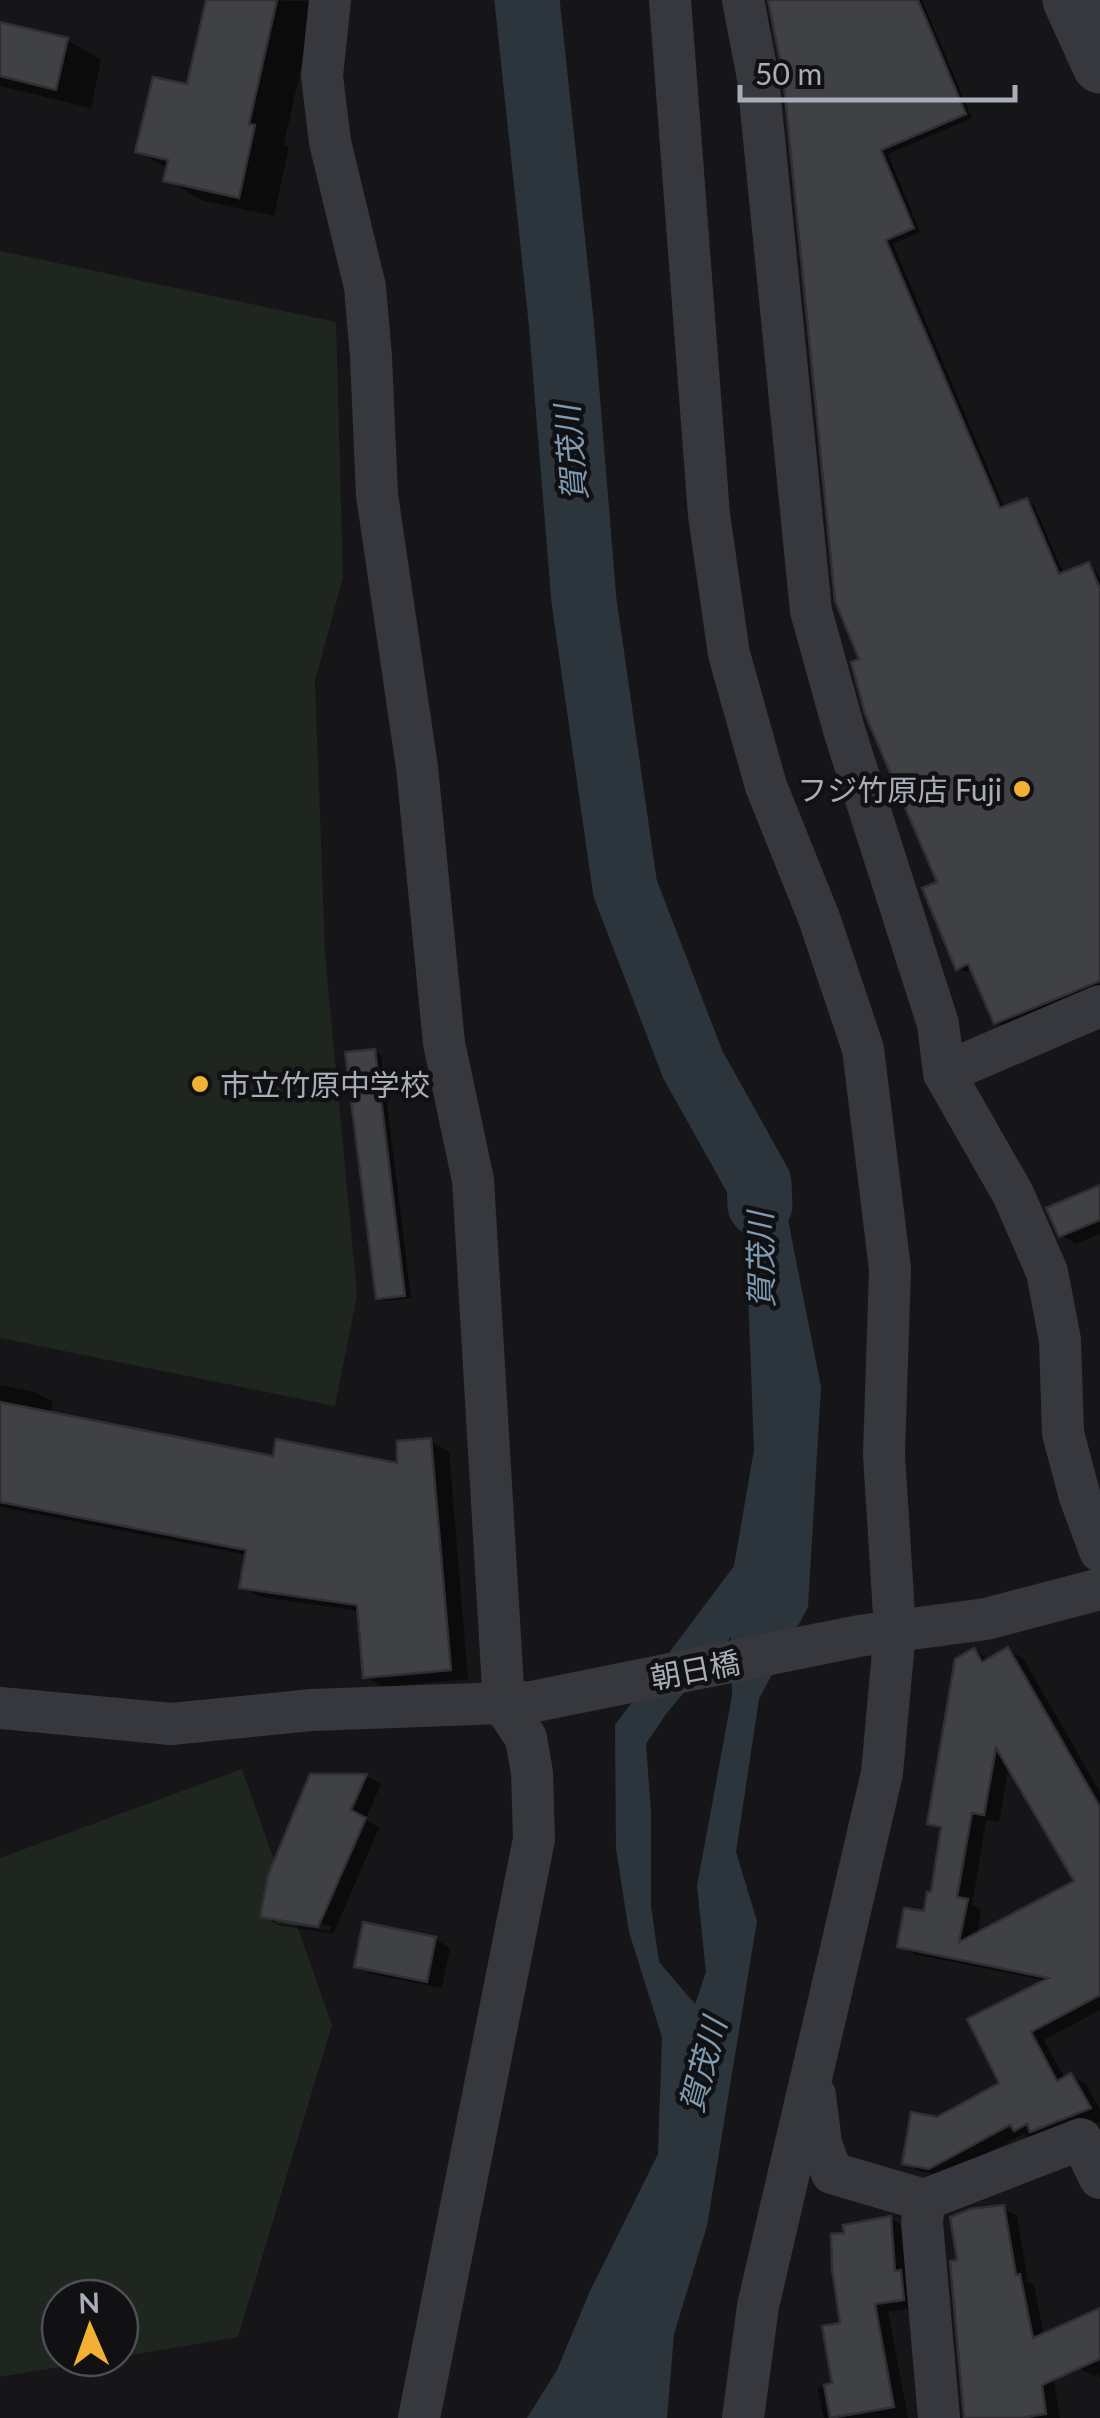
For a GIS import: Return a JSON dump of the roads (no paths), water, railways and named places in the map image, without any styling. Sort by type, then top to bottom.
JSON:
[{"type":"street","points":[[330,0],[322,76],[330,142],[365,287],[377,495],[416,767],[444,1043],[473,1180],[518,1704],[532,1773],[534,1838],[419,2418]]},
{"type":"street","points":[[670,0],[709,516],[729,654],[766,786],[819,918],[863,1050],[890,1269],[877,1633],[882,1773],[758,2306],[743,2418]]},
{"type":"street","points":[[742,0],[758,78],[810,610],[938,1024],[944,1073],[1013,1194],[1047,1272],[1060,1340],[1063,1434],[1100,1551]]},
{"type":"street","points":[[1070,0],[1100,66]]},
{"type":"street","points":[[944,1073],[1100,1006]]},
{"type":"street","name":"朝日橋","points":[[0,1708],[171,1724],[312,1710],[518,1704],[877,1633],[986,1620],[1100,1590]]},
{"type":"street","points":[[812,2074],[821,2144],[832,2173],[924,2200],[1081,2139],[1100,2178]]},
{"type":"street","points":[[924,2200],[922,2222],[939,2418]]},
{"type":"water","points":[[726,1124],[779,1174],[821,1387],[808,1607],[759,1699],[736,1852],[757,1921],[707,2226],[674,2334],[667,2418],[527,2418],[557,2370],[590,2291],[658,2154],[662,2037],[629,1932],[616,1849],[615,1725],[734,1566],[754,1450],[744,1187]],"holes":[[[731,1637],[732,1696],[697,1886],[706,1972],[695,2004],[659,1962],[651,1906],[646,1744],[666,1714]]]},
{"type":"waterway","name":"賀茂川","points":[[527,0],[561,320],[584,601],[625,888],[693,1065],[759,1183],[760,1205]]},
{"type":"place","name":"フジ竹原店 Fuji","points":[[1022,789]]},
{"type":"place","name":"市立竹原中学校","points":[[200,1084]]}]
